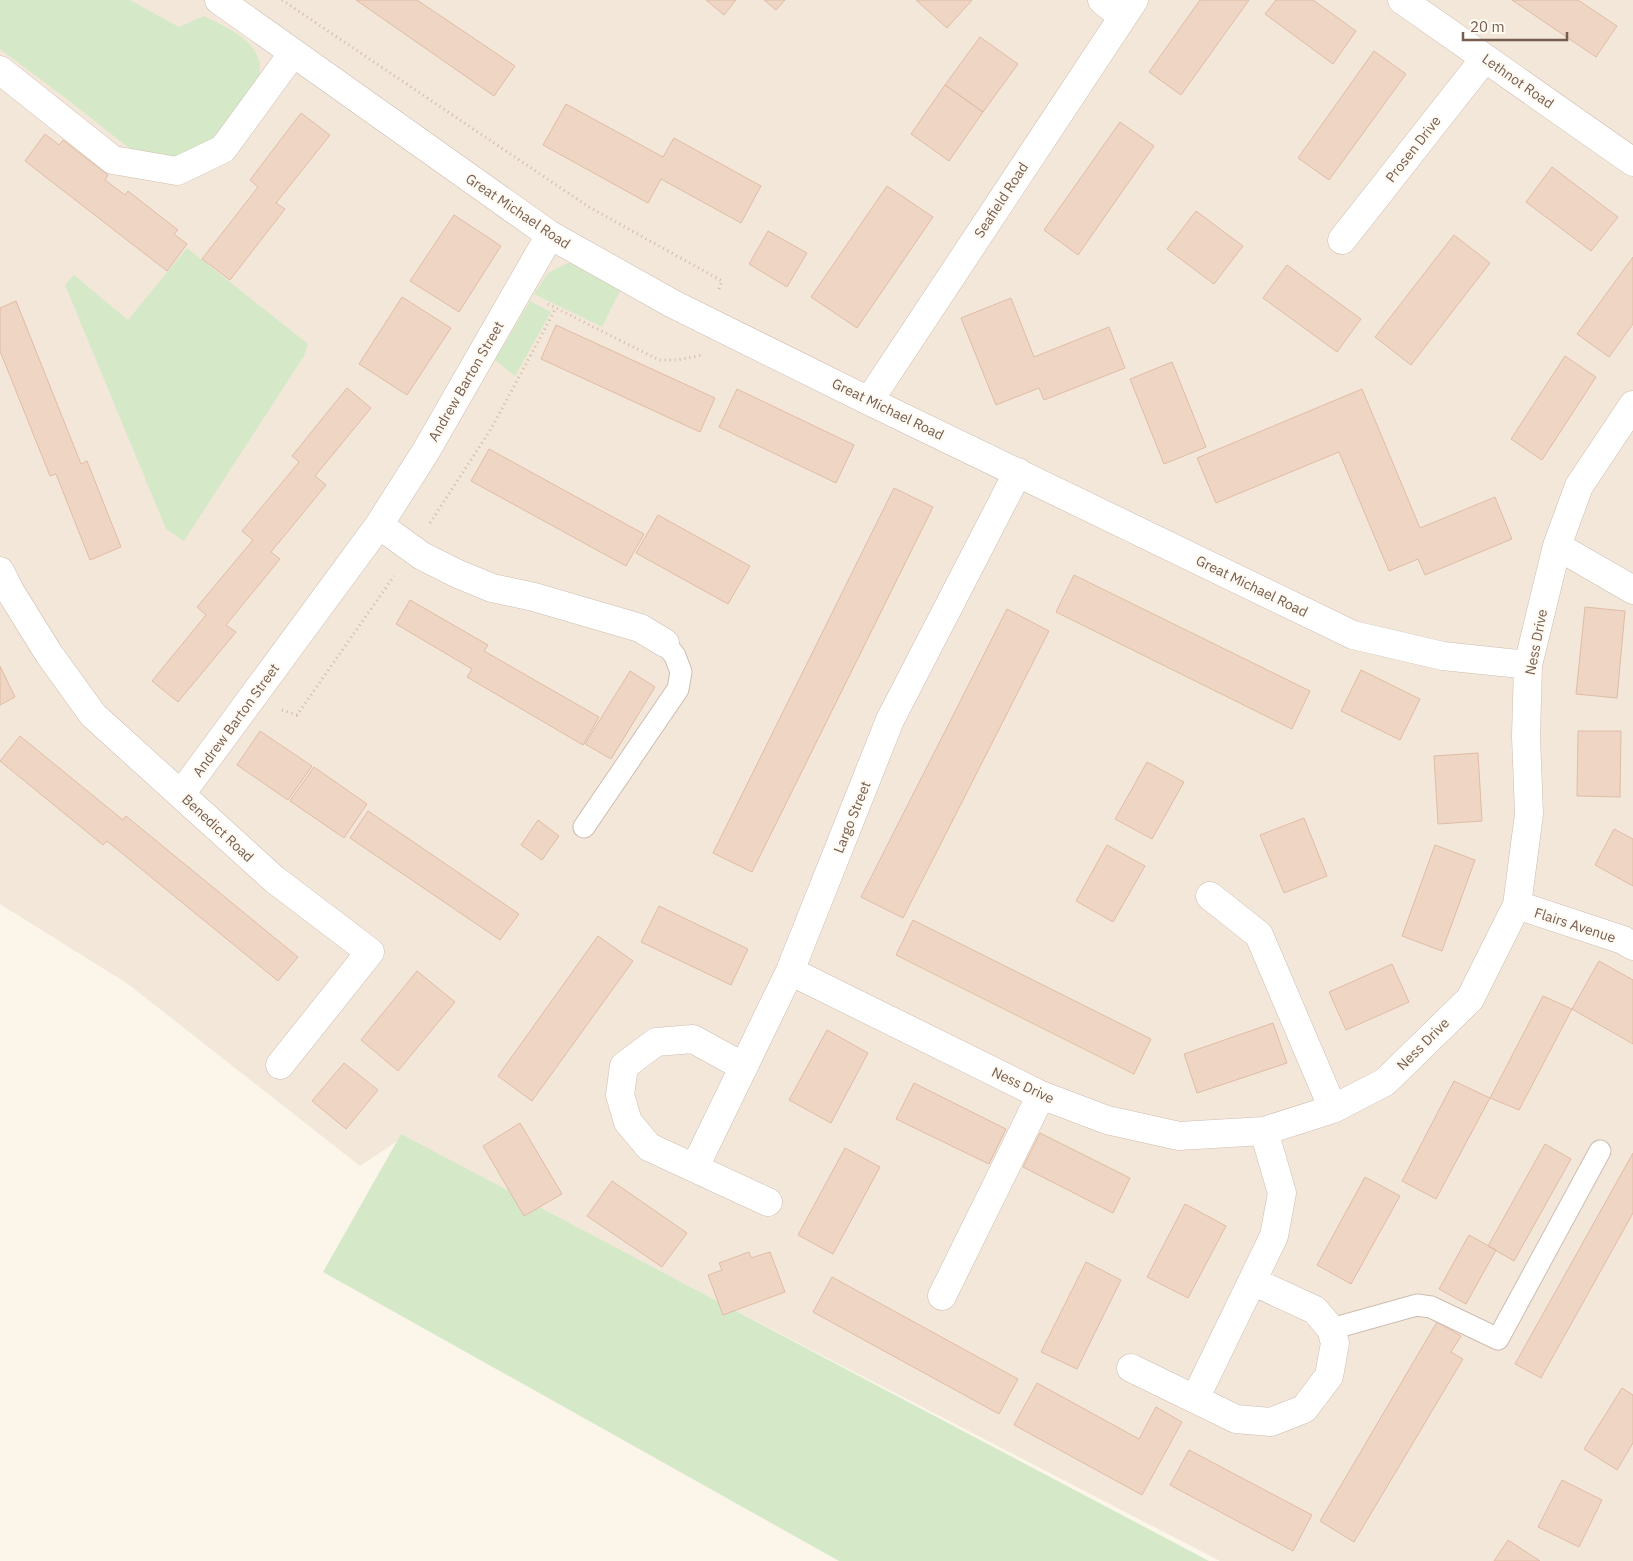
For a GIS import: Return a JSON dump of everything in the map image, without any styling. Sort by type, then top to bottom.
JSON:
[{"type":"street","name":"Great Michael Road","points":[[219,0],[550,236],[673,304],[1353,635],[1442,656],[1528,665]]},
{"type":"street","points":[[1102,0],[1129,8]]},
{"type":"street","name":"Lethnot Road","points":[[1402,0],[1633,162]]},
{"type":"street","name":"Seafield Road","points":[[869,401],[1129,8]]},
{"type":"street","points":[[0,70],[113,160],[177,171],[223,149],[293,53]]},
{"type":"street","name":"Prosen Drive","points":[[1342,240],[1485,58]]},
{"type":"street","name":"Andrew Barton Street","points":[[181,794],[379,525],[426,451],[550,236]]},
{"type":"street","name":"Ness Drive","points":[[790,971],[1041,1094],[1107,1120],[1179,1136],[1264,1131],[1333,1109],[1385,1082],[1470,999],[1517,905],[1529,814],[1526,736],[1528,665],[1557,546],[1579,486],[1633,405]]},
{"type":"street","name":"Largo Street","points":[[695,1167],[790,971],[890,720],[1018,472]]},
{"type":"street","points":[[379,525],[422,556],[458,574],[492,588],[534,597],[640,628],[665,643]]},
{"type":"street","points":[[1557,546],[1633,590]]},
{"type":"street","name":"Benedict Road","points":[[0,571],[10,591],[49,654],[93,715],[274,879],[370,952],[280,1065]]},
{"type":"street","points":[[1210,896],[1259,935],[1333,1109]]},
{"type":"street","name":"Flairs Avenue","points":[[1517,905],[1623,940],[1633,946]]},
{"type":"street","points":[[744,1067],[693,1040],[656,1042],[624,1066],[620,1095],[628,1122],[649,1147],[768,1202]]},
{"type":"street","points":[[942,1296],[1041,1094]]},
{"type":"street","points":[[1195,1399],[1274,1236],[1282,1193],[1264,1131]]},
{"type":"street","points":[[1131,1368],[1236,1419],[1271,1422],[1304,1409],[1329,1376],[1335,1343],[1331,1329],[1315,1310],[1252,1281]]},
{"type":"lane","points":[[584,827],[678,689],[681,672],[675,656],[665,643]]},
{"type":"lane","points":[[1331,1329],[1417,1305],[1431,1307],[1498,1339],[1600,1151]]},
{"type":"path","points":[[282,0],[589,207],[722,281],[706,320]]},
{"type":"path","points":[[519,289],[659,360],[677,360],[706,354]]},
{"type":"shaded area","points":[[0,0],[1633,0],[1633,1561],[1220,1561],[402,1138],[360,1166],[128,984],[0,904]]},
{"type":"green space","points":[[0,0],[130,0],[179,27],[204,16],[238,34],[252,47],[260,64],[258,80],[200,158],[143,159],[0,49]]},
{"type":"green space","points":[[187,248],[308,344],[304,356],[184,541],[166,529],[65,285],[74,275],[128,320]]},
{"type":"green space","points":[[568,263],[577,263],[622,287],[602,327],[534,294],[548,273]]},
{"type":"green space","points":[[530,301],[551,312],[515,376],[495,360]]},
{"type":"green space","points":[[401,1134],[1209,1561],[839,1561],[323,1272]]},
{"type":"building","points":[[356,0],[417,0],[515,66],[494,96]]},
{"type":"building","points":[[706,0],[736,0],[724,15]]},
{"type":"building","points":[[764,0],[785,0],[776,10]]},
{"type":"building","points":[[916,0],[972,0],[947,28]]},
{"type":"building","points":[[1200,0],[1249,0],[1181,95],[1149,72]]},
{"type":"building","points":[[1276,0],[1313,0],[1356,31],[1333,64],[1265,14]]},
{"type":"building","points":[[1512,0],[1578,0],[1617,26],[1596,57]]},
{"type":"building","points":[[980,37],[1018,64],[983,112],[945,85]]},
{"type":"building","points":[[1374,51],[1406,74],[1329,180],[1298,158]]},
{"type":"building","points":[[945,85],[983,112],[949,161],[911,134]]},
{"type":"building","points":[[566,104],[663,157],[674,138],[761,186],[741,223],[661,179],[648,203],[543,145]]},
{"type":"building","points":[[301,113],[330,135],[276,203],[285,209],[230,280],[202,259],[258,187],[250,180]]},
{"type":"building","points":[[1120,122],[1154,146],[1078,255],[1044,230]]},
{"type":"building","points":[[45,134],[59,145],[63,140],[108,175],[105,180],[125,195],[128,191],[178,230],[174,234],[187,244],[167,271],[25,161]]},
{"type":"building","points":[[1552,167],[1618,217],[1591,251],[1526,202]]},
{"type":"building","points":[[887,186],[933,217],[857,328],[811,297]]},
{"type":"building","points":[[1196,211],[1243,246],[1214,284],[1167,249]]},
{"type":"building","points":[[454,215],[501,246],[459,312],[410,281]]},
{"type":"building","points":[[768,231],[807,253],[787,287],[749,264]]},
{"type":"building","points":[[1454,235],[1490,263],[1411,365],[1375,337]]},
{"type":"building","points":[[1633,257],[1633,324],[1609,357],[1577,334]]},
{"type":"building","points":[[1287,265],[1361,319],[1337,352],[1263,298]]},
{"type":"building","points":[[402,297],[451,328],[407,395],[359,364]]},
{"type":"building","points":[[1011,298],[1034,357],[1109,327],[1125,368],[1044,400],[1039,388],[996,405],[961,318]]},
{"type":"building","points":[[16,301],[81,464],[87,461],[121,547],[90,560],[56,474],[50,476],[0,351],[0,308]]},
{"type":"building","points":[[556,325],[715,398],[700,432],[541,359]]},
{"type":"building","points":[[1565,356],[1596,377],[1542,460],[1511,439]]},
{"type":"building","points":[[1172,362],[1206,447],[1164,464],[1130,379]]},
{"type":"building","points":[[347,388],[371,408],[315,476],[326,485],[271,552],[280,559],[226,625],[236,632],[178,702],[152,681],[206,615],[197,607],[253,540],[242,531],[299,462],[292,456]]},
{"type":"building","points":[[737,389],[854,445],[836,483],[719,427]]},
{"type":"building","points":[[1362,389],[1420,528],[1495,497],[1512,539],[1425,575],[1418,559],[1389,571],[1339,452],[1216,503],[1197,458]]},
{"type":"building","points":[[489,449],[644,534],[626,566],[471,481]]},
{"type":"building","points":[[894,488],[933,507],[752,872],[713,853]]},
{"type":"building","points":[[658,515],[750,566],[728,604],[636,553]]},
{"type":"building","points":[[1074,575],[1310,691],[1292,729],[1056,612]]},
{"type":"building","points":[[410,600],[488,645],[484,651],[599,717],[583,745],[467,677],[472,669],[396,624]]},
{"type":"building","points":[[1585,607],[1625,611],[1617,698],[1576,694]]},
{"type":"building","points":[[1007,609],[1049,631],[903,918],[861,897]]},
{"type":"building","points":[[0,666],[15,697],[0,705]]},
{"type":"building","points":[[1361,670],[1420,699],[1400,740],[1341,711]]},
{"type":"building","points":[[630,671],[655,687],[611,759],[585,744]]},
{"type":"building","points":[[260,731],[312,766],[288,800],[237,765]]},
{"type":"building","points":[[1578,731],[1621,731],[1620,797],[1577,796]]},
{"type":"building","points":[[20,736],[123,820],[126,816],[298,957],[278,981],[107,841],[103,845],[0,761]]},
{"type":"building","points":[[1478,753],[1482,821],[1438,824],[1434,756]]},
{"type":"building","points":[[1147,762],[1184,782],[1152,839],[1115,819]]},
{"type":"building","points":[[314,767],[367,804],[344,838],[290,801]]},
{"type":"building","points":[[368,811],[519,914],[500,940],[350,838]]},
{"type":"building","points":[[1304,818],[1327,876],[1284,893],[1260,835]]},
{"type":"building","points":[[538,820],[559,836],[542,860],[521,845]]},
{"type":"building","points":[[1614,829],[1633,839],[1633,886],[1595,865]]},
{"type":"building","points":[[1107,845],[1145,866],[1113,922],[1076,901]]},
{"type":"building","points":[[1435,845],[1475,860],[1442,951],[1402,936]]},
{"type":"building","points":[[659,906],[748,949],[731,985],[641,942]]},
{"type":"building","points":[[913,920],[1151,1039],[1134,1074],[896,955]]},
{"type":"building","points":[[598,936],[633,961],[532,1101],[498,1076]]},
{"type":"building","points":[[1599,961],[1633,980],[1633,1044],[1572,1009]]},
{"type":"building","points":[[1392,964],[1409,1002],[1346,1030],[1329,992]]},
{"type":"building","points":[[417,971],[455,1002],[398,1071],[361,1040]]},
{"type":"building","points":[[1543,996],[1572,1009],[1519,1110],[1490,1098]]},
{"type":"building","points":[[1273,1023],[1287,1063],[1197,1093],[1184,1054]]},
{"type":"building","points":[[827,1030],[868,1053],[831,1123],[789,1100]]},
{"type":"building","points":[[344,1063],[378,1090],[346,1129],[312,1101]]},
{"type":"building","points":[[1454,1081],[1490,1098],[1436,1199],[1402,1181]]},
{"type":"building","points":[[914,1083],[1006,1129],[989,1164],[896,1119]]},
{"type":"building","points":[[520,1123],[562,1194],[524,1216],[483,1146]]},
{"type":"building","points":[[1040,1133],[1130,1178],[1113,1213],[1023,1167]]},
{"type":"building","points":[[1545,1144],[1571,1159],[1514,1261],[1488,1246]]},
{"type":"building","points":[[845,1148],[880,1167],[833,1254],[798,1235]]},
{"type":"building","points":[[1633,1153],[1633,1213],[1541,1378],[1515,1364]]},
{"type":"building","points":[[1365,1177],[1400,1196],[1351,1284],[1317,1265]]},
{"type":"building","points":[[612,1181],[687,1233],[662,1267],[587,1216]]},
{"type":"building","points":[[1185,1204],[1226,1226],[1188,1298],[1147,1277]]},
{"type":"building","points":[[1469,1235],[1496,1250],[1466,1304],[1439,1289]]},
{"type":"building","points":[[749,1252],[751,1258],[770,1252],[785,1292],[723,1315],[708,1275],[722,1270],[719,1263]]},
{"type":"building","points":[[1086,1262],[1121,1280],[1077,1369],[1041,1352]]},
{"type":"building","points":[[832,1277],[1018,1379],[999,1414],[813,1312]]},
{"type":"building","points":[[1437,1322],[1461,1336],[1451,1352],[1463,1359],[1354,1542],[1320,1521]]},
{"type":"building","points":[[1037,1383],[1139,1439],[1156,1407],[1182,1422],[1142,1495],[1014,1425]]},
{"type":"building","points":[[1622,1388],[1633,1395],[1633,1443],[1617,1470],[1584,1449]]},
{"type":"building","points":[[1189,1450],[1312,1515],[1293,1551],[1170,1485]]},
{"type":"building","points":[[1562,1480],[1602,1500],[1579,1547],[1538,1527]]},
{"type":"building","points":[[1508,1540],[1540,1561],[1494,1561]]}]
